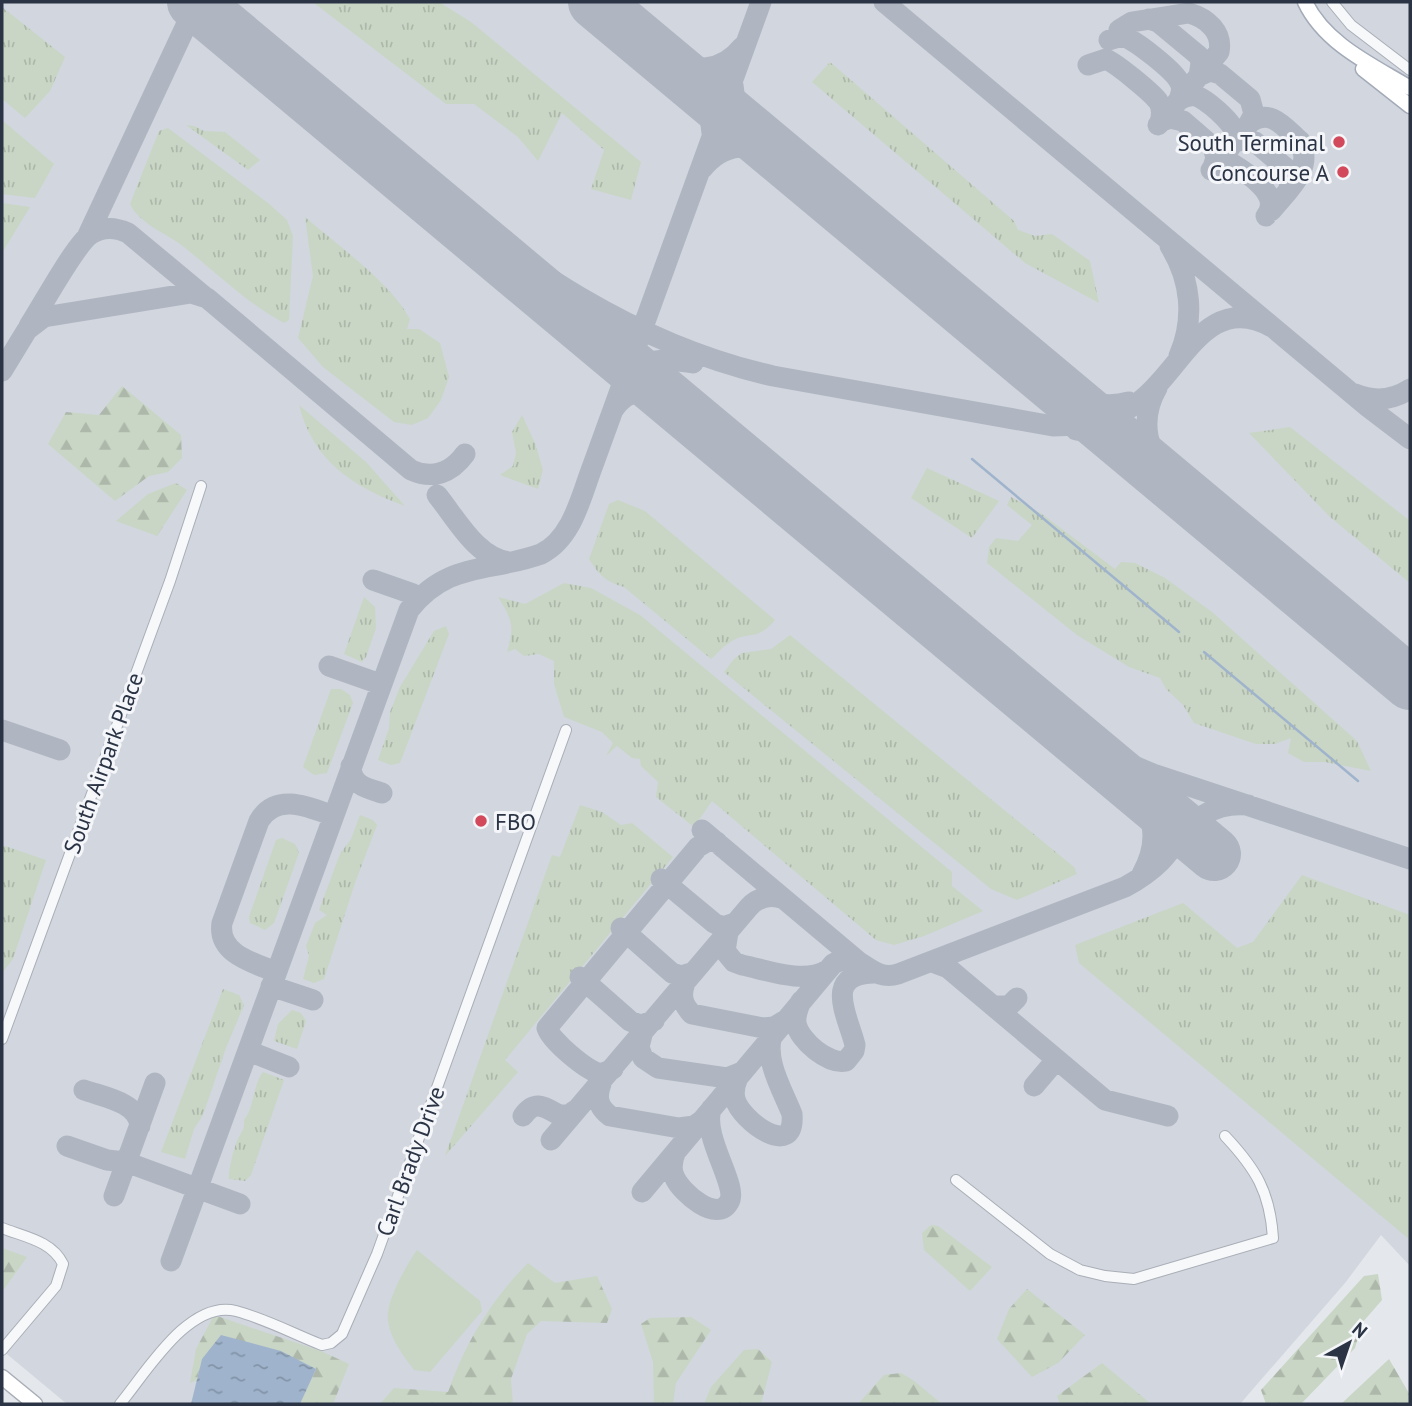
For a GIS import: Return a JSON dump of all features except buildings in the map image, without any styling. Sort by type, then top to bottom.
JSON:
[{"type":"main road","points":[[1305,2],[1314,19],[1338,43],[1410,88]]},
{"type":"main road","points":[[1363,69],[1410,106]]},
{"type":"main road","points":[[2,1377],[35,1404]]},
{"type":"street","points":[[1332,2],[1351,25],[1410,70]]},
{"type":"street","name":"South Airpark Place","points":[[2,1039],[170,581],[201,486]]},
{"type":"street","name":"Carl Brady Drive","points":[[120,1404],[186,1325],[213,1310],[234,1311],[322,1345],[331,1343],[342,1335],[381,1243],[566,730]]},
{"type":"street","points":[[956,1180],[1050,1254],[1080,1270],[1134,1279],[1273,1238],[1270,1206],[1263,1187],[1242,1154],[1225,1136]]},
{"type":"street","points":[[2,1228],[46,1245],[58,1253],[63,1265],[55,1286],[2,1350]]},
{"type":"shaded area","points":[[2,2],[1410,2],[1410,1266],[1381,1235],[1345,1283],[1240,1404],[67,1404],[2,1350]]},
{"type":"green space","points":[[315,2],[439,2],[471,22],[641,162],[631,200],[591,189],[604,150],[562,113],[538,161],[518,137],[474,104],[446,104]]},
{"type":"green space","points":[[2,7],[65,57],[50,91],[25,118],[2,99]]},
{"type":"green space","points":[[830,62],[1014,221],[1018,230],[1035,236],[1052,234],[1090,261],[1099,303],[1025,263],[812,82]]},
{"type":"green space","points":[[2,120],[54,164],[35,198],[2,194]]},
{"type":"green space","points":[[186,125],[204,131],[225,132],[260,160],[248,170]]},
{"type":"green space","points":[[168,128],[287,220],[293,236],[289,320],[284,323],[256,306],[180,244],[145,222],[134,211],[130,204],[159,131]]},
{"type":"green space","points":[[2,203],[30,207],[2,253]]},
{"type":"green space","points":[[305,217],[390,291],[410,319],[407,329],[419,329],[440,343],[449,377],[441,400],[428,418],[412,425],[394,422],[323,367],[298,338],[313,276]]},
{"type":"green space","points":[[122,386],[181,435],[182,458],[168,472],[149,476],[115,501],[48,444],[66,412],[99,415]]},
{"type":"green space","points":[[299,405],[366,462],[405,506],[368,490],[325,457],[305,425]]},
{"type":"green space","points":[[522,415],[535,443],[543,470],[538,489],[500,475],[513,466],[516,453],[512,432]]},
{"type":"green space","points":[[1290,427],[1410,521],[1410,583],[1330,517],[1249,433]]},
{"type":"green space","points":[[927,468],[999,501],[972,538],[911,498]]},
{"type":"green space","points":[[176,483],[187,490],[157,536],[116,521],[148,494]]},
{"type":"green space","points":[[1011,497],[1042,514],[1115,569],[1121,562],[1135,563],[1165,578],[1212,612],[1357,741],[1371,771],[1325,762],[1304,762],[1288,753],[1291,738],[1275,744],[1256,744],[1194,723],[1160,678],[1129,667],[1077,635],[987,563],[989,547],[996,538],[1018,541],[1032,525],[1007,505]]},
{"type":"green space","points":[[618,500],[645,511],[775,620],[757,634],[736,639],[724,646],[711,659],[624,587],[604,577],[589,559],[609,504]]},
{"type":"green space","points":[[564,583],[591,588],[640,615],[952,872],[952,886],[983,911],[924,936],[894,945],[876,940],[712,801],[694,827],[656,797],[658,782],[641,766],[640,759],[632,758],[617,746],[606,756],[613,743],[602,732],[564,717],[554,684],[554,661],[539,654],[524,656],[515,649],[507,652],[511,623],[498,597],[525,604]]},
{"type":"green space","points":[[364,597],[375,607],[376,628],[362,662],[344,654]]},
{"type":"green space","points":[[446,626],[449,634],[400,763],[391,765],[378,760],[389,728],[390,712],[400,687],[434,631]]},
{"type":"green space","points":[[790,635],[1074,867],[1077,874],[1017,900],[991,889],[724,672],[742,653],[771,649]]},
{"type":"green space","points":[[331,689],[341,689],[350,695],[353,703],[327,773],[314,775],[303,767]]},
{"type":"green space","points":[[580,805],[602,812],[621,825],[632,823],[673,857],[505,1060],[518,1072],[445,1156],[552,855],[560,857]]},
{"type":"green space","points":[[360,815],[373,820],[377,825],[324,979],[314,983],[303,979],[309,956],[306,946],[315,923],[327,915],[319,910],[340,854],[351,839]]},
{"type":"green space","points":[[282,838],[295,844],[299,853],[274,923],[265,930],[250,923],[249,917],[276,840]]},
{"type":"green space","points":[[2,845],[46,860],[13,959],[2,973]]},
{"type":"green space","points":[[1302,875],[1410,915],[1410,1240],[1079,963],[1075,945],[1183,903],[1237,948],[1253,942]]},
{"type":"green space","points":[[223,989],[239,995],[244,1005],[203,1115],[194,1129],[185,1159],[161,1152]]},
{"type":"green space","points":[[292,1010],[301,1013],[306,1021],[297,1049],[274,1041],[278,1024]]},
{"type":"green space","points":[[263,1072],[284,1080],[251,1175],[245,1181],[229,1179],[236,1144]]},
{"type":"green space","points":[[931,1225],[938,1226],[992,1267],[970,1291],[924,1250],[922,1233]]},
{"type":"green space","points":[[2,1248],[27,1257],[2,1292]]},
{"type":"green space","points":[[417,1250],[480,1301],[482,1311],[430,1372],[414,1370],[395,1341],[388,1321],[393,1294]]},
{"type":"green space","points":[[528,1263],[555,1283],[597,1276],[612,1309],[607,1323],[541,1321],[527,1334],[511,1379],[513,1404],[380,1404],[394,1388],[448,1392],[462,1356],[480,1323],[502,1292]]},
{"type":"green space","points":[[1378,1274],[1382,1300],[1362,1323],[1355,1348],[1301,1404],[1266,1404],[1261,1390],[1364,1276]]},
{"type":"green space","points":[[1027,1289],[1085,1335],[1058,1363],[1032,1377],[997,1339],[1009,1309]]},
{"type":"green space","points":[[214,1315],[321,1351],[349,1364],[333,1404],[300,1404],[316,1369],[202,1359],[197,1380],[190,1383],[196,1349]]},
{"type":"green space","points":[[691,1317],[711,1330],[676,1383],[673,1404],[654,1404],[653,1362],[641,1324],[650,1318]]},
{"type":"green space","points":[[758,1349],[772,1362],[761,1404],[704,1404],[711,1387],[744,1350]]},
{"type":"green space","points":[[1389,1359],[1410,1395],[1410,1404],[1341,1404]]},
{"type":"green space","points":[[1102,1363],[1151,1404],[1060,1404],[1057,1396]]},
{"type":"green space","points":[[901,1373],[942,1404],[858,1404],[884,1375]]},
{"type":"water","points":[[221,1335],[281,1351],[316,1369],[300,1404],[191,1404],[202,1359]]},
{"type":"waterway","points":[[972,459],[1179,632]]},
{"type":"waterway","points":[[1204,652],[1358,781]]},
{"type":"taxiway","points":[[88,235],[197,2]]},
{"type":"taxiway","points":[[217,2],[226,23],[236,37]]},
{"type":"taxiway","points":[[171,1261],[409,610],[424,594],[454,576],[541,554],[552,547],[568,527],[580,503],[761,2]]},
{"type":"taxiway","points":[[884,2],[1368,407],[1410,439]]},
{"type":"taxiway","points":[[1119,30],[1132,22],[1189,13],[1207,22],[1219,38],[1219,52],[1158,125]]},
{"type":"taxiway","points":[[1149,19],[1158,22],[1199,56],[1199,76]]},
{"type":"taxiway","points":[[1109,40],[1122,36],[1128,38],[1163,64],[1180,83],[1182,89],[1179,100]]},
{"type":"taxiway","points":[[665,59],[686,66],[706,68],[725,62],[742,47]]},
{"type":"taxiway","points":[[1088,65],[1106,59],[1125,72],[1158,101],[1162,112],[1160,122]]},
{"type":"taxiway","points":[[1199,76],[1210,71],[1220,74],[1250,99],[1254,114],[1247,127]]},
{"type":"taxiway","points":[[692,82],[709,109],[712,133]]},
{"type":"taxiway","points":[[733,85],[736,109],[754,134]]},
{"type":"taxiway","points":[[1179,100],[1189,96],[1199,97],[1218,111],[1230,123],[1235,133],[1233,143],[1211,170]]},
{"type":"taxiway","points":[[1251,122],[1265,117],[1277,121],[1300,141],[1303,151],[1304,161],[1297,179],[1271,211]]},
{"type":"taxiway","points":[[1160,122],[1170,118],[1183,121],[1213,147],[1216,158],[1213,167]]},
{"type":"taxiway","points":[[1232,143],[1244,139],[1255,142],[1287,169],[1289,189]]},
{"type":"taxiway","points":[[702,169],[720,153],[739,147],[760,149],[781,157]]},
{"type":"taxiway","points":[[1214,167],[1226,162],[1231,163],[1261,185],[1270,200],[1266,216]]},
{"type":"taxiway","points":[[408,178],[536,270],[625,322],[672,344],[721,362],[773,376],[1053,426],[1099,421],[1130,408],[1155,387],[1197,338],[1213,326],[1230,319],[1249,318],[1272,327]]},
{"type":"taxiway","points":[[29,326],[77,250],[91,234],[104,229],[128,233],[205,297]]},
{"type":"taxiway","points":[[1170,246],[1183,272],[1188,300],[1187,328],[1179,356]]},
{"type":"taxiway","points":[[2,371],[27,330],[44,317],[191,293],[207,298],[411,470],[427,474],[441,473],[454,466],[465,454]]},
{"type":"taxiway","points":[[609,346],[620,365],[622,384]]},
{"type":"taxiway","points":[[624,381],[647,363],[664,360],[693,363]]},
{"type":"taxiway","points":[[1052,384],[1089,402],[1108,405],[1129,402]]},
{"type":"taxiway","points":[[1157,388],[1148,412],[1148,436],[1156,459],[1169,481]]},
{"type":"taxiway","points":[[1355,394],[1383,399],[1410,389]]},
{"type":"taxiway","points":[[613,410],[619,402],[633,393],[649,392],[674,401]]},
{"type":"taxiway","points":[[1076,430],[1101,434],[1124,443]]},
{"type":"taxiway","points":[[437,495],[477,546],[487,554],[510,562]]},
{"type":"taxiway","points":[[373,580],[413,594]]},
{"type":"taxiway","points":[[329,666],[380,684]]},
{"type":"taxiway","points":[[2,730],[60,750]]},
{"type":"taxiway","points":[[1071,733],[1115,758],[1153,774],[1410,859]]},
{"type":"taxiway","points":[[351,766],[357,782],[382,793]]},
{"type":"taxiway","points":[[1131,784],[1150,816],[1152,827],[1152,850],[1142,874]]},
{"type":"taxiway","points":[[276,972],[239,956],[231,950],[222,934],[222,923],[259,821],[266,812],[284,804],[304,806],[333,816]]},
{"type":"taxiway","points":[[702,830],[859,962],[887,976],[1125,887],[1157,865],[1188,829],[1207,813],[1232,805],[1248,805]]},
{"type":"taxiway","points":[[613,1069],[601,1074],[595,1072],[562,1047],[547,1028],[698,847],[708,841],[717,842]]},
{"type":"taxiway","points":[[661,879],[714,923],[723,927],[735,923]]},
{"type":"taxiway","points":[[551,1140],[749,907],[765,897],[784,899]]},
{"type":"taxiway","points":[[621,928],[672,973],[681,976],[694,972]]},
{"type":"taxiway","points":[[728,932],[725,951],[734,962],[796,976],[817,975],[826,971]]},
{"type":"taxiway","points":[[642,1192],[833,964],[843,959],[859,962]]},
{"type":"taxiway","points":[[932,962],[948,968],[1105,1100],[1168,1116]]},
{"type":"taxiway","points":[[801,1001],[796,1023],[803,1037],[816,1050],[831,1059],[846,1061],[855,1045],[844,1010],[843,989],[848,981],[858,975],[874,973]]},
{"type":"taxiway","points":[[580,977],[630,1021],[640,1025],[654,1021]]},
{"type":"taxiway","points":[[685,983],[683,1000],[692,1014],[763,1028],[774,1027],[784,1021]]},
{"type":"taxiway","points":[[271,986],[313,1000]]},
{"type":"taxiway","points":[[993,1006],[1009,1006],[1017,998]]},
{"type":"taxiway","points":[[642,1035],[639,1047],[643,1058],[658,1068],[727,1078],[742,1072]]},
{"type":"taxiway","points":[[738,1077],[734,1093],[739,1108],[767,1132],[777,1136],[786,1135],[791,1128],[792,1114],[772,1065],[772,1036]]},
{"type":"taxiway","points":[[248,1051],[289,1067]]},
{"type":"taxiway","points":[[1034,1086],[1056,1060]]},
{"type":"taxiway","points":[[114,1196],[155,1083]]},
{"type":"taxiway","points":[[601,1084],[599,1102],[610,1116],[679,1128],[694,1126],[701,1121]]},
{"type":"taxiway","points":[[84,1090],[126,1106],[138,1118],[140,1126]]},
{"type":"taxiway","points":[[523,1116],[536,1106],[545,1107],[559,1115],[570,1115],[574,1111]]},
{"type":"taxiway","points":[[676,1151],[673,1175],[684,1191],[708,1208],[723,1208],[731,1195],[711,1134],[711,1109]]},
{"type":"taxiway","points":[[67,1146],[107,1160],[126,1162],[240,1204]]},
{"type":"runway","points":[[194,2],[1214,854]]},
{"type":"runway","points":[[595,2],[1410,683]]},
{"type":"place","name":"South Terminal","points":[[1339,142]]},
{"type":"place","name":"Concourse A","points":[[1343,172]]},
{"type":"place","name":"FBO","points":[[481,821]]}]
